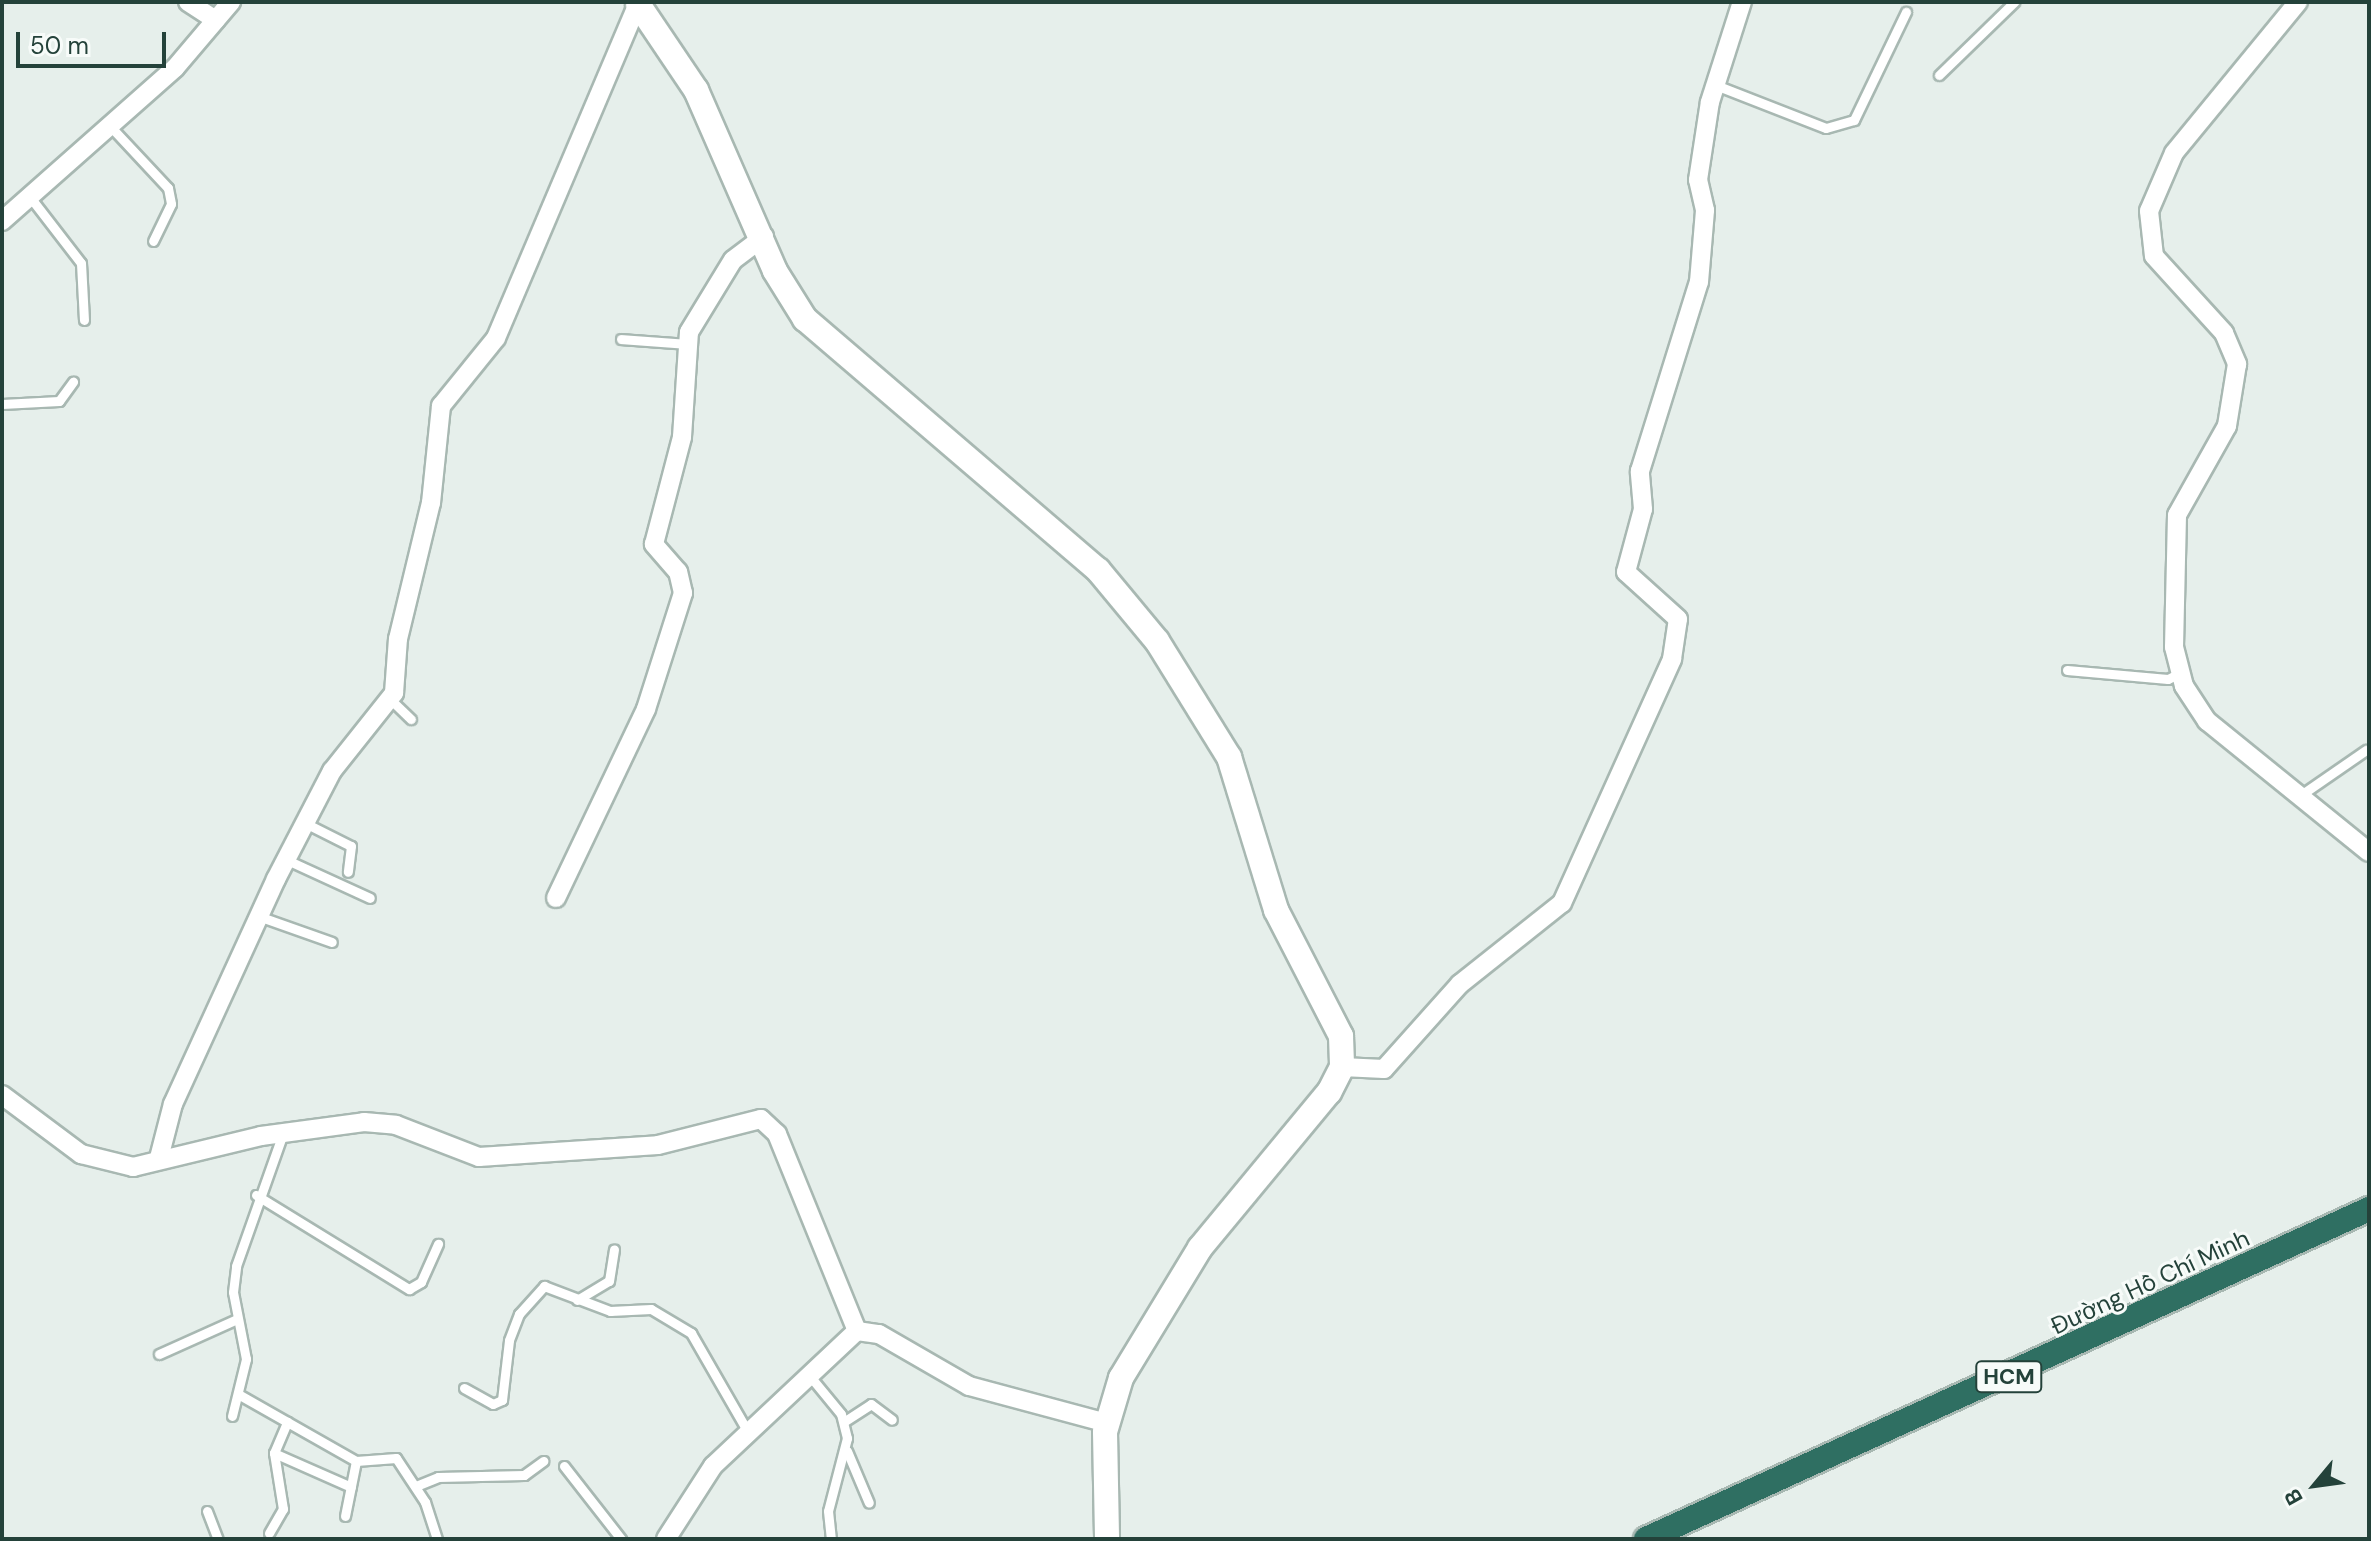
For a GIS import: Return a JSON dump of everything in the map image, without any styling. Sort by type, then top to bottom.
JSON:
[{"type":"highway","name":"Đường Hồ Chí Minh","points":[[1646,1539],[2369,1209]]},
{"type":"street","points":[[188,2],[216,20]]},
{"type":"street","points":[[2,221],[110,126],[231,2]]},
{"type":"street","points":[[1342,1067],[1384,1069],[1460,984],[1562,903],[1672,659],[1678,619],[1626,572],[1643,509],[1640,471],[1699,282],[1705,210],[1698,180],[1713,84],[1742,2]]},
{"type":"street","points":[[2298,2],[2174,153],[2146,225],[2162,270],[2224,333],[2237,364],[2227,426],[2174,529],[2180,673],[2207,721],[2296,799],[2369,852]]},
{"type":"street","points":[[638,3],[696,90],[788,295],[829,346],[1098,570],[1157,641],[1229,757],[1276,910],[1341,1036],[1342,1067],[1187,1267],[1121,1378],[1107,1423],[1107,1539]]},
{"type":"street","points":[[159,1158],[173,1104],[287,860],[332,771],[390,699],[431,503],[441,406],[496,338],[638,3]]},
{"type":"street","points":[[556,898],[646,709],[683,593],[678,572],[654,544],[682,437],[687,344],[733,260],[764,237]]},
{"type":"street","points":[[2,1095],[100,1163],[133,1167],[159,1158],[283,1133],[380,1121],[479,1157],[658,1145],[761,1119],[777,1134],[857,1331]]},
{"type":"street","points":[[666,1539],[706,1474],[808,1374],[857,1331],[879,1334],[969,1386],[1107,1423]]},
{"type":"lane","points":[[1939,75],[2014,2]]},
{"type":"lane","points":[[1713,84],[1826,128],[1854,120],[1906,12]]},
{"type":"lane","points":[[110,126],[168,188],[171,204],[153,241]]},
{"type":"lane","points":[[30,197],[81,263],[84,320]]},
{"type":"lane","points":[[621,339],[687,344]]},
{"type":"lane","points":[[2,404],[59,401],[73,382]]},
{"type":"lane","points":[[2067,670],[2168,679],[2180,673]]},
{"type":"lane","points":[[390,699],[411,719]]},
{"type":"lane","points":[[2296,799],[2366,750]]},
{"type":"lane","points":[[307,824],[351,846],[348,872]]},
{"type":"lane","points":[[287,860],[370,898]]},
{"type":"lane","points":[[261,917],[332,942]]},
{"type":"lane","points":[[232,1416],[246,1359],[237,1319],[236,1266],[256,1195],[283,1133]]},
{"type":"lane","points":[[256,1195],[409,1289],[421,1282],[438,1244]]},
{"type":"lane","points":[[577,1300],[609,1281],[614,1249]]},
{"type":"lane","points":[[464,1388],[493,1404],[502,1400],[509,1340],[538,1288],[610,1311],[651,1309],[691,1333],[748,1432]]},
{"type":"lane","points":[[159,1354],[237,1319]]},
{"type":"lane","points":[[808,1374],[845,1421],[847,1451],[869,1503]]},
{"type":"lane","points":[[238,1394],[356,1461],[388,1453],[416,1486],[437,1539]]},
{"type":"lane","points":[[845,1421],[871,1404],[892,1420]]},
{"type":"lane","points":[[269,1533],[283,1509],[274,1453],[287,1422]]},
{"type":"lane","points":[[831,1539],[828,1511],[847,1451]]},
{"type":"lane","points":[[274,1453],[351,1487]]},
{"type":"lane","points":[[345,1516],[356,1461]]},
{"type":"lane","points":[[416,1486],[438,1477],[524,1475],[543,1461]]},
{"type":"lane","points":[[564,1466],[621,1539]]},
{"type":"lane","points":[[207,1511],[218,1539]]}]
